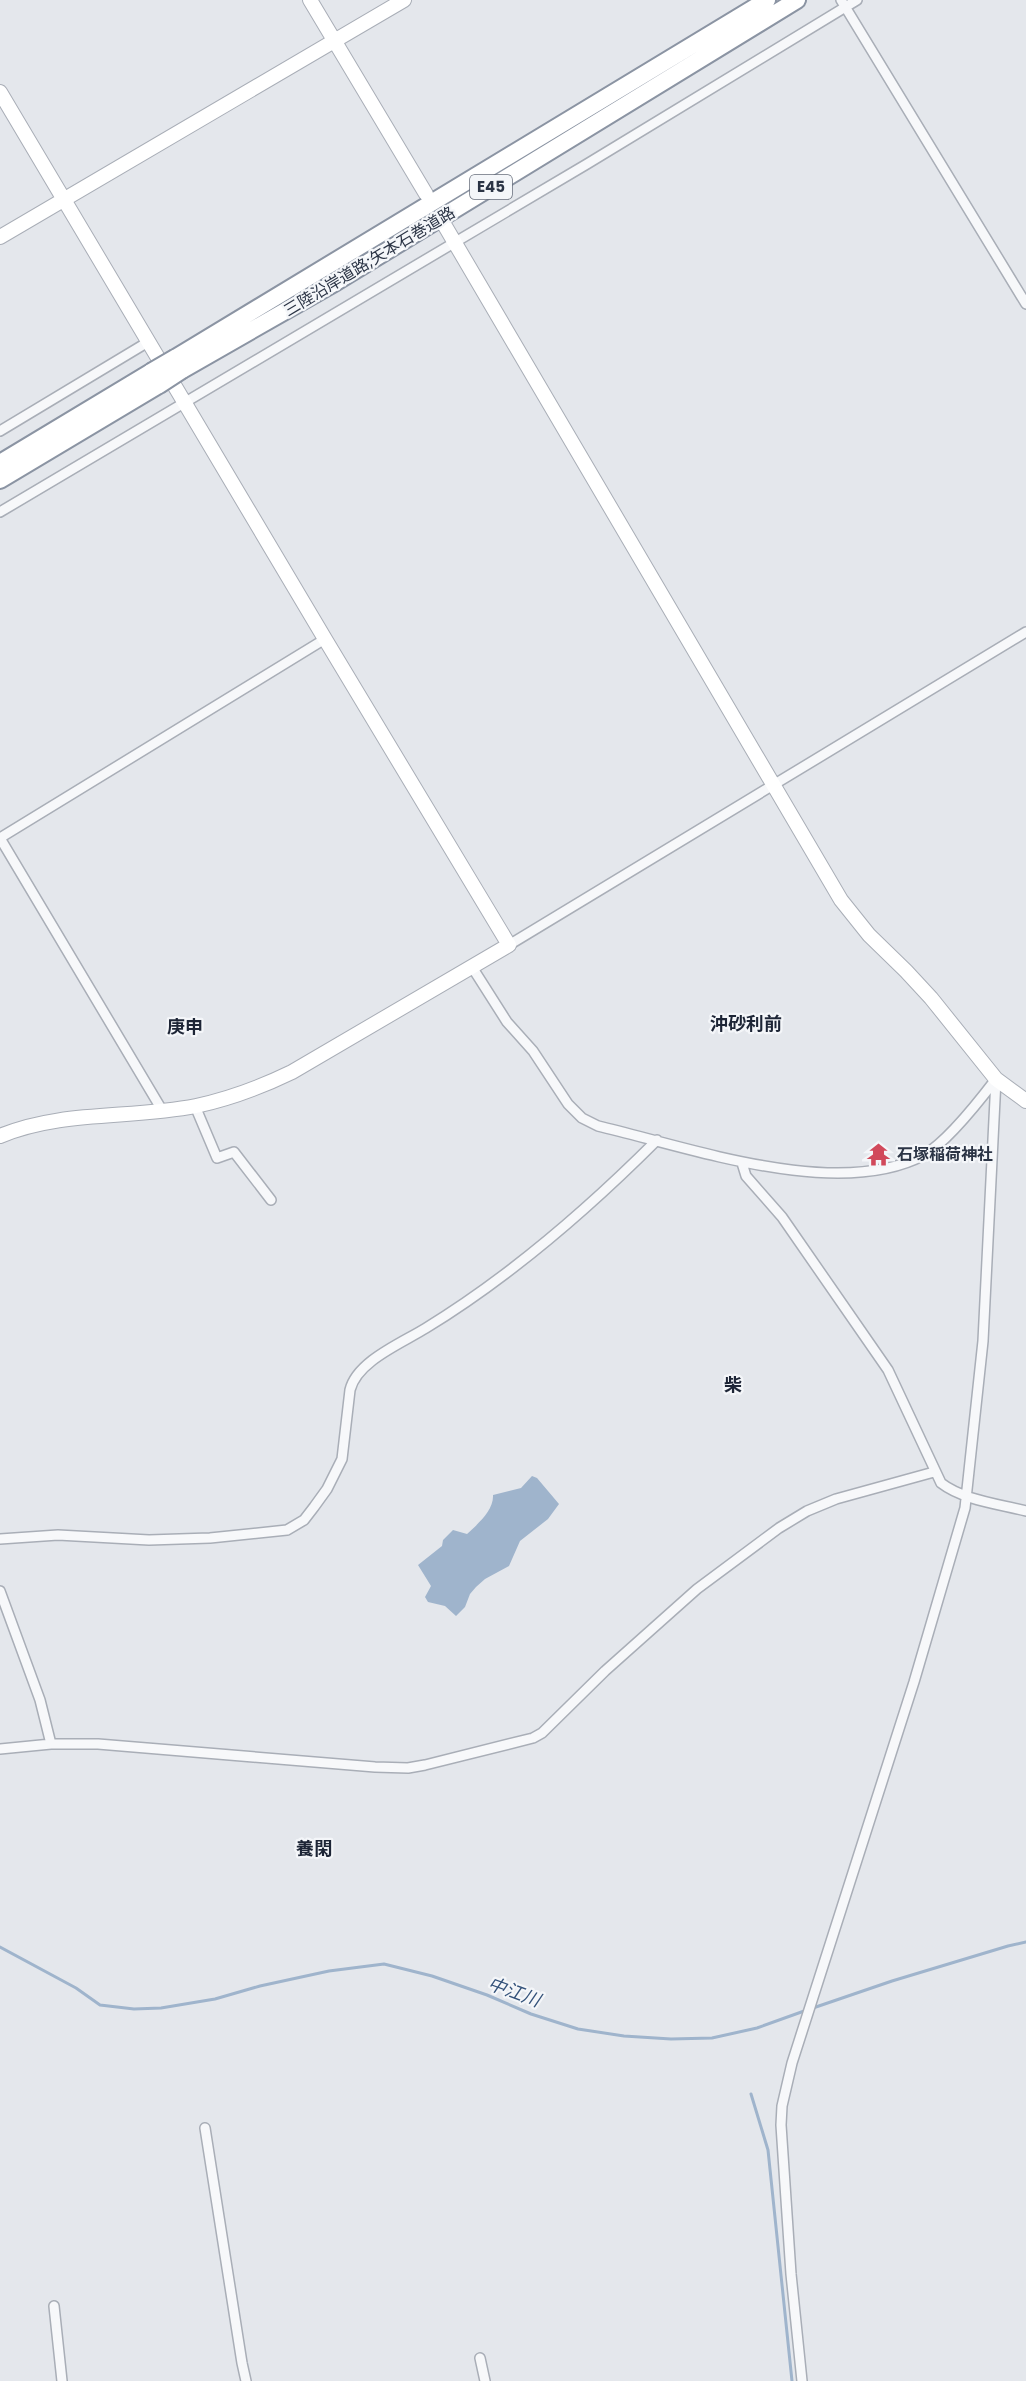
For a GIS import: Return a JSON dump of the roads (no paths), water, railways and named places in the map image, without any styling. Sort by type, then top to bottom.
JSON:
[{"type":"highway","name":"三陸沿岸道路;矢本石巻道路","points":[[0,463],[179,364],[767,0]]},
{"type":"highway","name":"三陸沿岸道路;矢本石巻道路","points":[[179,364],[336,282],[796,0]]},
{"type":"highway","name":"三陸沿岸道路;矢本石巻道路","points":[[0,480],[155,378]]},
{"type":"street","points":[[310,0],[426,195]]},
{"type":"street","points":[[0,237],[405,0]]},
{"type":"street","points":[[0,512],[454,242],[843,4],[857,0]]},
{"type":"street","points":[[843,4],[1026,304]]},
{"type":"street","points":[[0,92],[510,945]]},
{"type":"street","points":[[445,226],[848,909],[869,935],[906,970],[931,998],[996,1079],[1026,1101]]},
{"type":"street","points":[[0,431],[148,342]]},
{"type":"street","points":[[0,1136],[40,1124],[195,1106],[258,1088],[292,1072],[510,945],[1026,632]]},
{"type":"street","points":[[162,1110],[0,838],[325,639]]},
{"type":"street","points":[[472,967],[507,1022],[533,1052],[568,1104],[582,1118],[598,1126],[742,1163],[825,1172],[872,1171],[897,1166],[926,1154],[950,1132],[996,1079]]},
{"type":"street","points":[[802,2381],[781,2125],[782,2106],[804,2026],[914,1682],[965,1508],[983,1341],[996,1079]]},
{"type":"street","points":[[195,1106],[217,1158],[234,1152],[271,1200]]},
{"type":"street","points":[[0,1539],[58,1535],[149,1540],[210,1538],[287,1530],[304,1520],[327,1489],[342,1459],[352,1379],[364,1366],[432,1324],[518,1263],[609,1187],[657,1140]]},
{"type":"street","points":[[742,1163],[746,1176],[782,1217],[888,1370],[941,1483],[950,1490],[966,1496],[1026,1511]]},
{"type":"street","points":[[0,1749],[51,1744],[98,1744],[408,1768],[522,1742],[542,1733],[604,1671],[689,1597],[779,1528],[807,1511],[836,1499],[934,1472]]},
{"type":"street","points":[[0,1591],[40,1700],[51,1744]]},
{"type":"street","points":[[205,2128],[246,2381]]},
{"type":"street","points":[[54,2306],[62,2381]]},
{"type":"street","points":[[480,2358],[486,2381]]},
{"type":"water","points":[[532,1476],[537,1478],[559,1504],[548,1519],[520,1541],[509,1566],[485,1579],[476,1587],[470,1594],[465,1607],[456,1616],[445,1606],[428,1602],[425,1597],[431,1586],[418,1565],[442,1546],[443,1540],[453,1530],[467,1534],[488,1511],[493,1495],[521,1488]]},
{"type":"waterway","name":"中江川","points":[[813,2008],[892,1981],[1026,1942]]},
{"type":"waterway","name":"中江川","points":[[0,1947],[76,1988],[100,2005],[134,2009],[161,2008],[215,1999],[260,1986],[329,1971],[384,1964],[432,1976],[487,1995],[531,2014],[578,2029],[624,2036],[671,2039],[712,2038],[757,2028],[807,2010]]},
{"type":"waterway","points":[[751,2094],[768,2150],[792,2381]]},
{"type":"place","name":"石塚稲荷神社","points":[[879,1154]]},
{"type":"district","name":"沖砂利前","points":[[746,1024]]},
{"type":"district","name":"庚申","points":[[185,1027]]},
{"type":"district","name":"柴","points":[[733,1385]]},
{"type":"district","name":"養閑","points":[[314,1849]]}]
